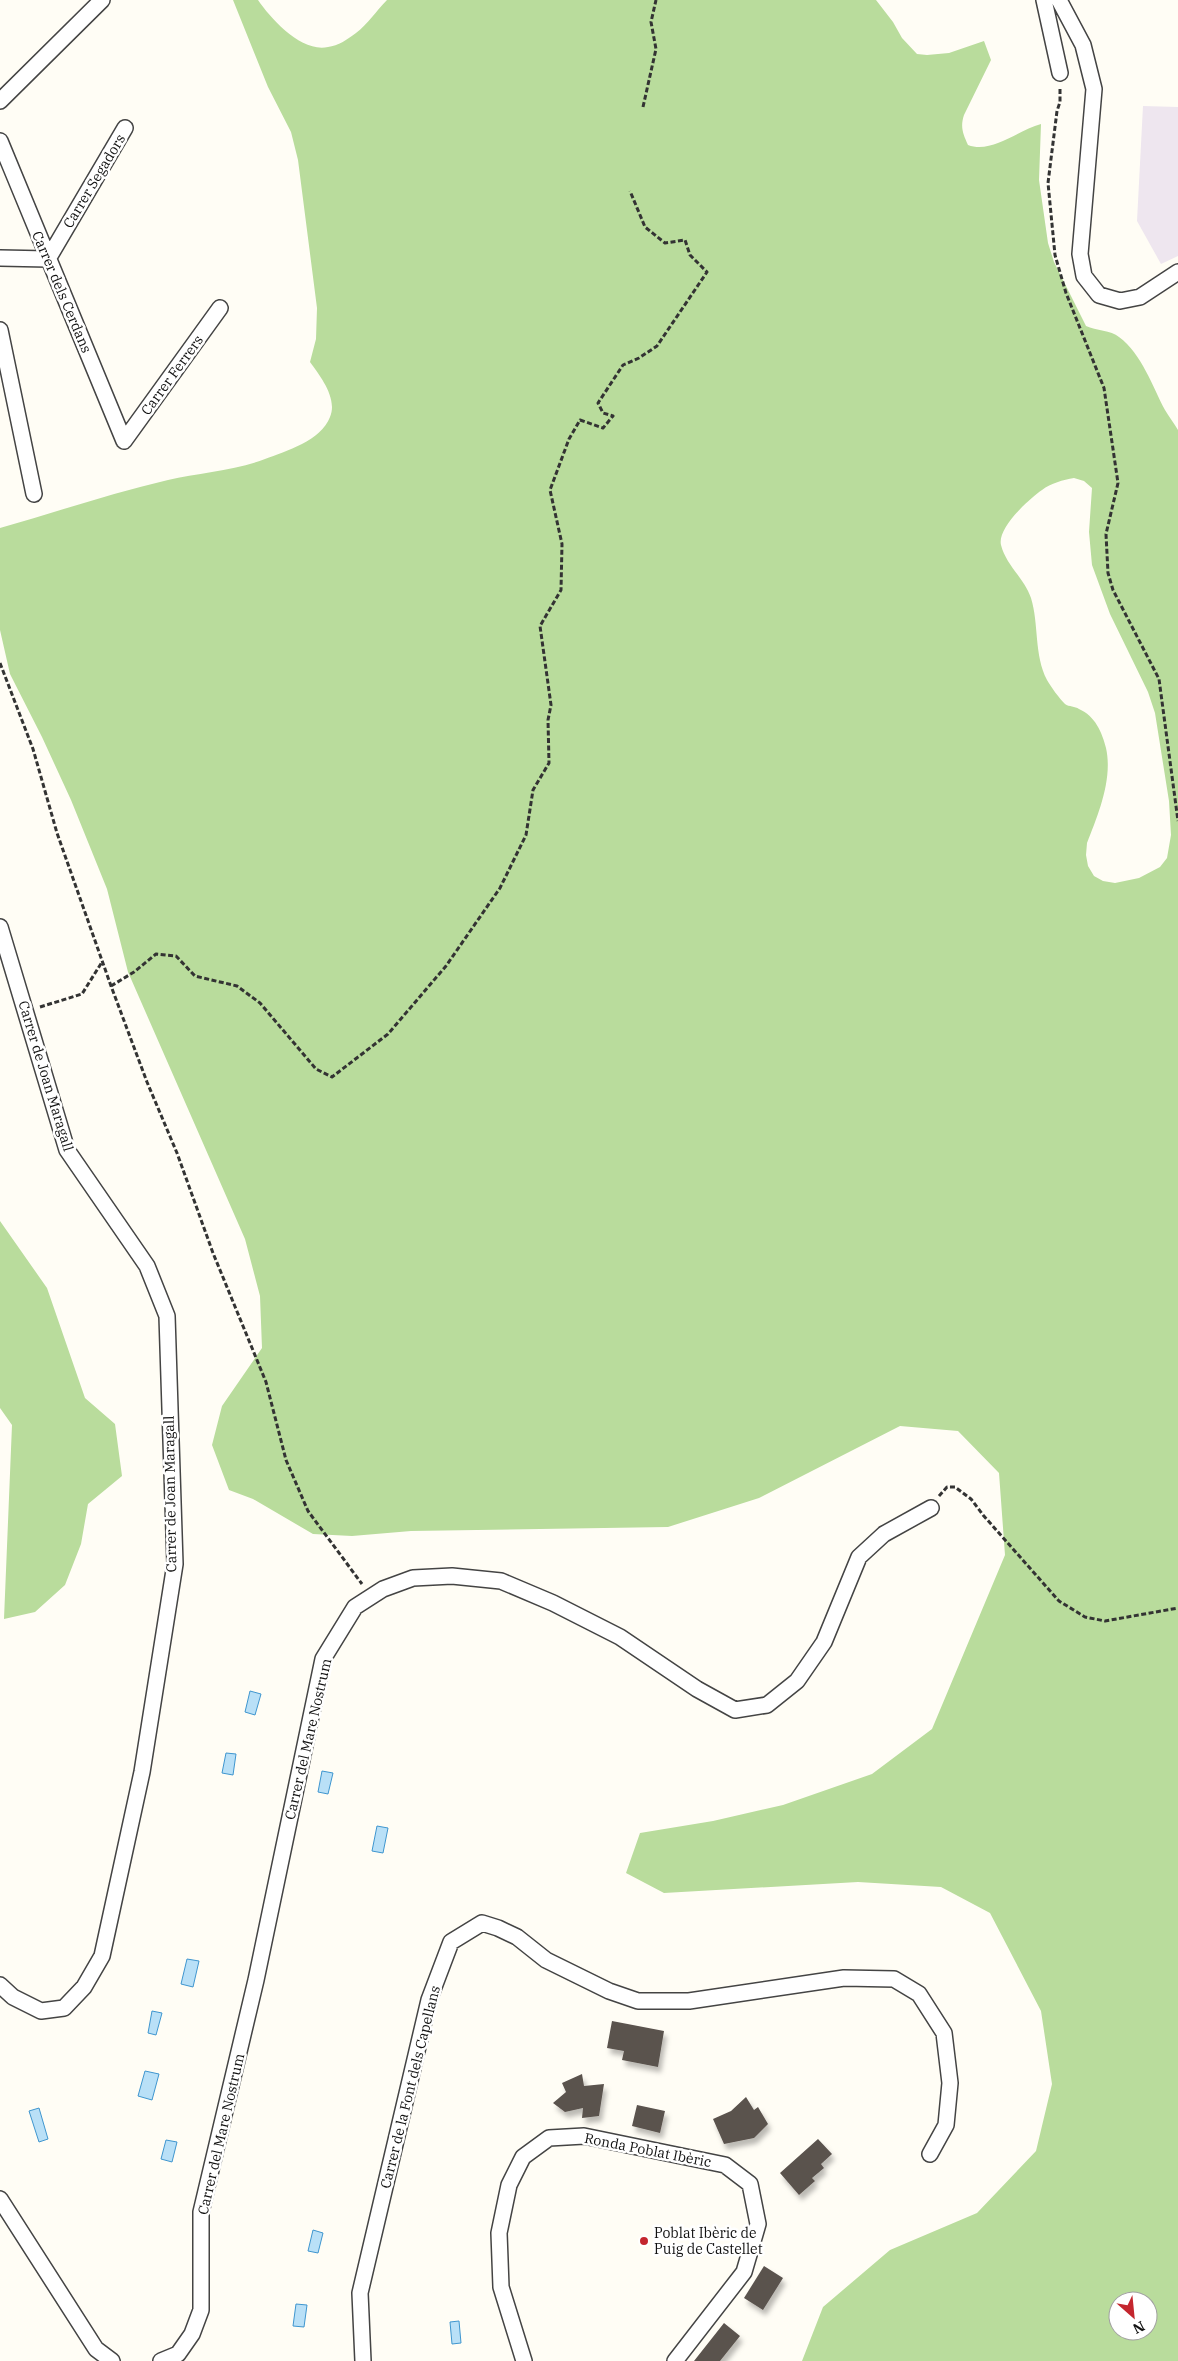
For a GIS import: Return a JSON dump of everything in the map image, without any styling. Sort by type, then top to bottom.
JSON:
[{"type":"street","points":[[0,102],[102,0]]},
{"type":"street","points":[[1044,0],[1060,73]]},
{"type":"street","points":[[1059,0],[1083,45],[1094,89],[1080,254],[1084,276],[1099,295],[1120,302],[1140,297],[1178,272]]},
{"type":"street","name":"Carrer Segadors","points":[[48,259],[125,128]]},
{"type":"street","name":"Carrer dels Cerdans","points":[[0,141],[124,442]]},
{"type":"street","points":[[0,258],[48,259]]},
{"type":"street","name":"Carrer Ferrers","points":[[124,442],[220,308]]},
{"type":"street","points":[[0,330],[34,494]]},
{"type":"street","name":"Carrer de Joan Maragall","points":[[0,927],[67,1150],[147,1266],[167,1316],[174,1564],[142,1772],[102,1956],[84,1987],[64,2008],[41,2012],[13,1997],[0,1985]]},
{"type":"street","name":"Carrer del Mare Nostrum","points":[[161,2361],[178,2354],[192,2334],[201,2310],[201,2212],[258,1971],[323,1659],[356,1608],[383,1589],[413,1578],[452,1576],[501,1580],[554,1603],[620,1637],[697,1689],[735,1710],[767,1705],[797,1681],[824,1642],[859,1557],[884,1534],[931,1508]]},
{"type":"street","name":"Carrer de la Font dels Capellans","points":[[364,2361],[360,2293],[429,2000],[451,1942],[482,1924],[498,1928],[517,1937],[546,1960],[577,1976],[609,1991],[638,2001],[689,2001],[844,1978],[894,1979],[919,1994],[944,2032],[950,2083],[946,2125],[930,2154]]},
{"type":"street","name":"Ronda Poblat Ibèric","points":[[524,2361],[501,2287],[499,2233],[509,2185],[523,2157],[549,2138],[584,2136],[725,2165],[750,2184],[758,2224],[744,2272],[675,2361]]},
{"type":"street","points":[[0,2199],[96,2349],[112,2361]]},
{"type":"path","points":[[643,107],[656,49],[651,22],[656,0]]},
{"type":"path","points":[[1060,73],[1060,102],[1057,111],[1048,183],[1055,255],[1066,293],[1104,388],[1118,483],[1106,534],[1108,573],[1117,599],[1159,679],[1178,821]]},
{"type":"path","points":[[111,986],[134,972],[156,954],[176,956],[196,976],[237,986],[260,1003],[316,1069],[332,1077],[388,1034],[446,966],[500,888],[526,835],[534,790],[549,763],[548,720],[551,705],[540,626],[560,590],[562,544],[550,490],[569,439],[580,420],[602,428],[613,416],[603,413],[598,402],[624,365],[657,346],[707,272],[690,255],[685,240],[665,243],[645,227],[630,192]]},
{"type":"path","points":[[0,663],[33,749],[57,833],[146,1082],[177,1153],[213,1253],[266,1382],[286,1460],[308,1511],[372,1597]]},
{"type":"path","points":[[26,1012],[82,994],[102,962]]},
{"type":"path","points":[[931,1508],[943,1490],[955,1487],[961,1490],[971,1499],[1059,1601],[1085,1617],[1104,1620],[1178,1608]]},
{"type":"shaded area","points":[[1143,106],[1178,107],[1178,256],[1161,264],[1137,221]]},
{"type":"green space","points":[[233,0],[258,0],[279,25],[298,40],[308,45],[328,47],[350,38],[364,26],[387,0],[876,0],[893,22],[902,38],[917,54],[949,53],[984,41],[991,60],[964,115],[962,123],[968,145],[977,147],[996,144],[1041,124],[1039,180],[1048,243],[1054,262],[1086,326],[1112,333],[1127,344],[1146,371],[1165,410],[1178,430],[1178,2361],[802,2361],[823,2307],[890,2250],[977,2213],[1036,2151],[1052,2084],[1041,2011],[990,1913],[941,1887],[858,1882],[664,1893],[626,1873],[640,1833],[713,1821],[783,1805],[872,1774],[932,1729],[1005,1555],[999,1473],[958,1431],[900,1426],[759,1498],[668,1527],[411,1531],[352,1536],[313,1534],[253,1499],[229,1490],[212,1445],[222,1406],[262,1348],[260,1296],[245,1239],[128,972],[107,889],[71,800],[10,674],[0,630],[0,528],[147,485],[254,463],[302,444],[319,433],[325,425],[330,417],[332,402],[327,388],[310,362],[316,339],[317,308],[298,160],[291,132],[268,87]],"holes":[[[1074,478],[1084,481],[1092,488],[1089,532],[1092,565],[1110,614],[1148,692],[1155,713],[1169,801],[1171,835],[1167,858],[1160,867],[1139,878],[1115,883],[1103,881],[1094,876],[1088,866],[1086,855],[1087,843],[1100,809],[1108,772],[1106,748],[1100,730],[1094,720],[1085,712],[1065,704],[1047,680],[1038,650],[1031,598],[1003,552],[1001,545],[1001,538],[1009,522],[1015,514],[1042,490],[1049,485]]]},
{"type":"green space","points":[[0,1221],[47,1288],[85,1398],[115,1424],[122,1476],[88,1504],[81,1544],[65,1585],[35,1612],[4,1619],[12,1425],[0,1408]]},
{"type":"water","points":[[250,1691],[261,1694],[255,1715],[245,1712]]},
{"type":"water","points":[[226,1753],[236,1754],[233,1775],[222,1773]]},
{"type":"water","points":[[322,1771],[333,1773],[328,1794],[318,1792]]},
{"type":"water","points":[[377,1826],[388,1828],[383,1853],[372,1851]]},
{"type":"water","points":[[187,1959],[199,1961],[193,1987],[181,1984]]},
{"type":"water","points":[[152,2011],[162,2013],[156,2035],[148,2033]]},
{"type":"water","points":[[145,2071],[159,2074],[152,2100],[138,2096]]},
{"type":"water","points":[[39,2108],[48,2139],[39,2142],[29,2111]]},
{"type":"water","points":[[166,2140],[177,2142],[172,2162],[161,2159]]},
{"type":"water","points":[[313,2230],[323,2233],[318,2253],[308,2251]]},
{"type":"water","points":[[296,2304],[307,2305],[304,2327],[293,2326]]},
{"type":"water","points":[[459,2321],[461,2343],[452,2344],[450,2322]]},
{"type":"building","points":[[612,2021],[664,2031],[658,2067],[622,2060],[624,2051],[607,2048]]},
{"type":"building","points":[[582,2074],[584,2086],[604,2084],[599,2116],[582,2118],[583,2108],[565,2112],[553,2103],[566,2092],[562,2083]]},
{"type":"building","points":[[746,2097],[754,2110],[758,2107],[768,2124],[754,2138],[724,2144],[713,2119],[731,2111]]},
{"type":"building","points":[[637,2105],[665,2111],[660,2133],[632,2126]]},
{"type":"building","points":[[818,2139],[832,2154],[821,2164],[824,2168],[812,2178],[815,2181],[799,2195],[780,2173]]},
{"type":"building","points":[[764,2266],[783,2278],[763,2310],[744,2298]]},
{"type":"building","points":[[724,2323],[740,2336],[720,2361],[694,2361]]},
{"type":"place","name":"Poblat Ibèric de Puig de Castellet","points":[[644,2241]]}]
